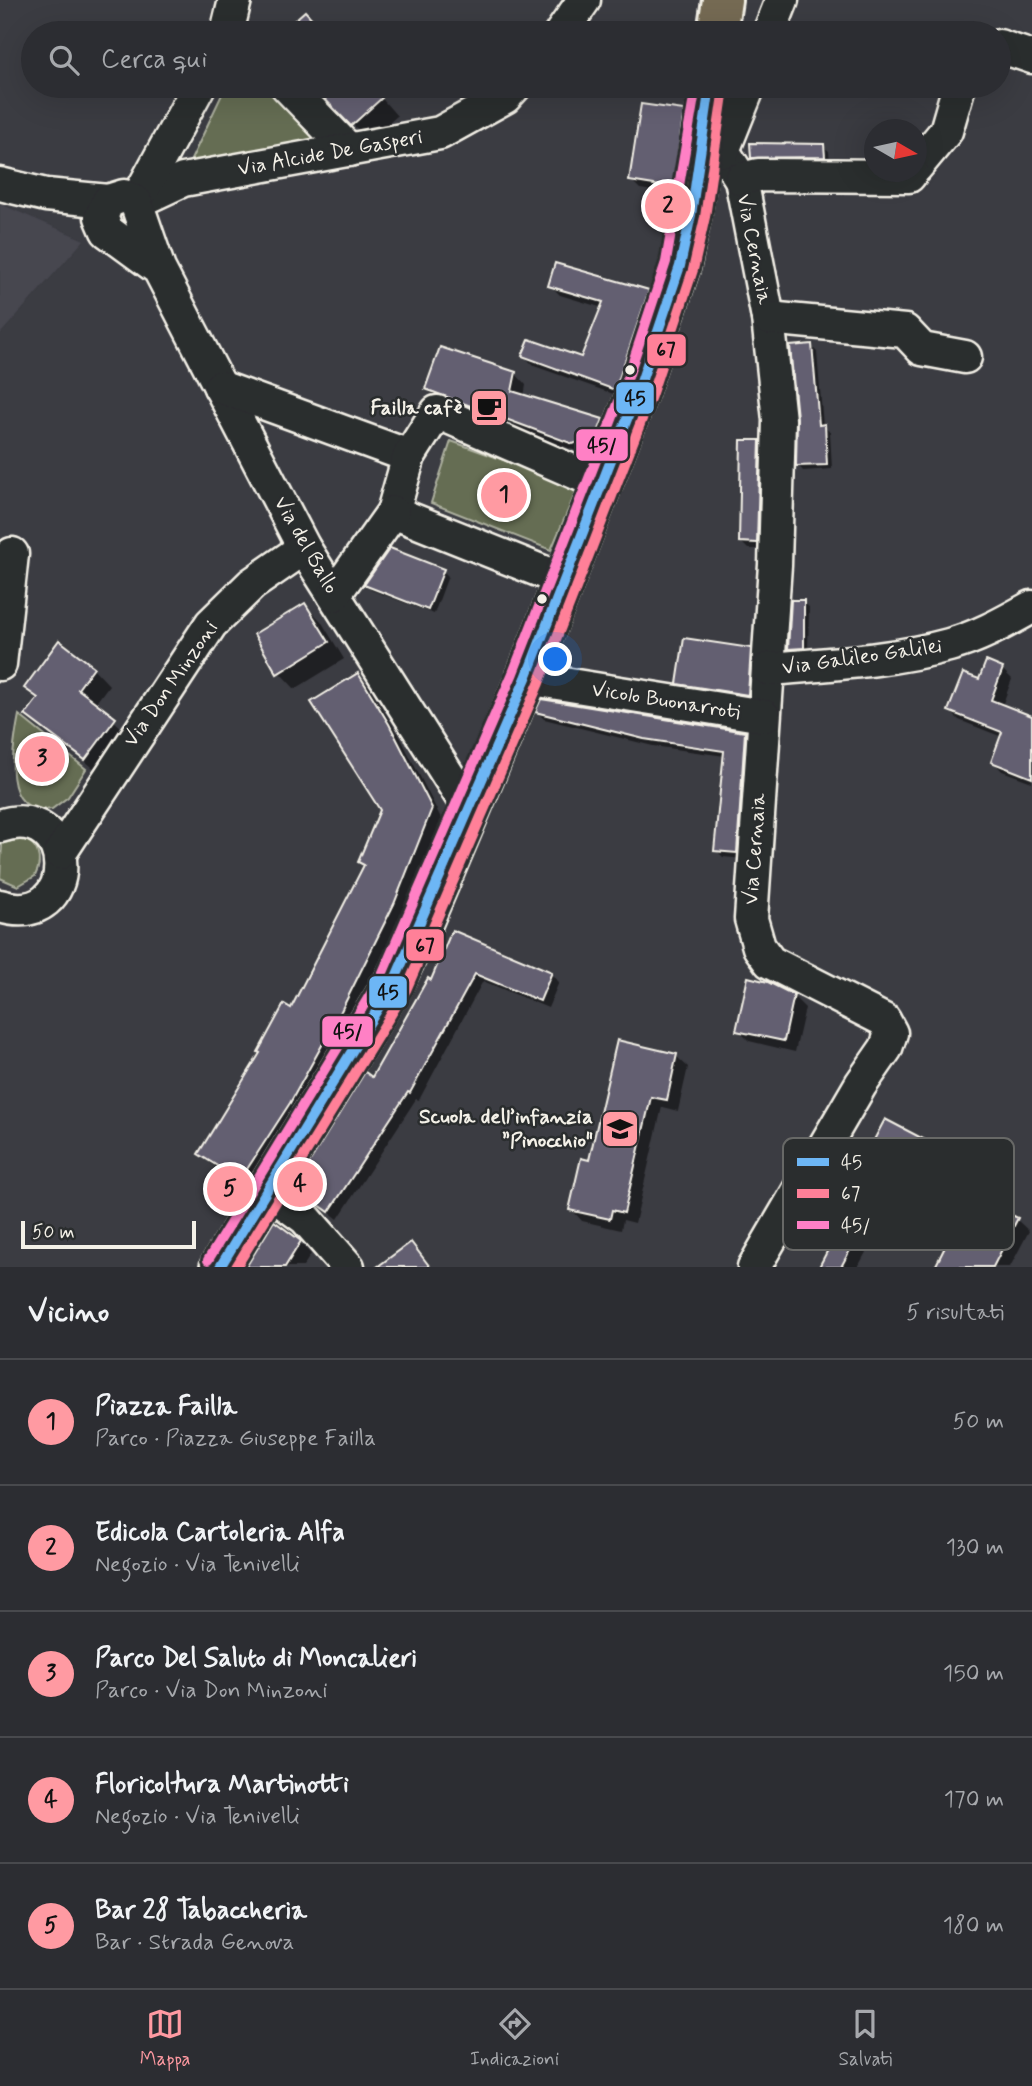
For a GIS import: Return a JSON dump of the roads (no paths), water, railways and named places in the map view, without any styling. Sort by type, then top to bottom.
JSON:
[{"type":"main road","points":[[719,21],[722,0]]},
{"type":"main road","points":[[220,1267],[393,984],[526,678],[638,391],[680,266],[712,150],[710,98]]},
{"type":"street","points":[[569,21],[584,0]]},
{"type":"street","points":[[774,21],[782,0]]},
{"type":"street","points":[[1011,50],[1032,57]]},
{"type":"street","points":[[0,184],[121,217],[192,98]]},
{"type":"street","points":[[299,98],[349,150]]},
{"type":"street","name":"Via Alcide De Gasperi","points":[[121,217],[183,180],[440,134],[503,98]]},
{"type":"street","points":[[712,150],[742,98]]},
{"type":"street","points":[[927,154],[947,131],[956,98]]},
{"type":"street","name":"Via Cernaia","points":[[712,150],[741,179],[768,318],[779,420],[768,669],[751,919],[760,947],[770,962],[884,1020],[891,1033],[886,1048],[829,1138]]},
{"type":"street","name":"Via Cernaia","points":[[741,179],[758,175],[864,176]]},
{"type":"street","name":"Via del Ballo","points":[[121,217],[159,269],[304,548],[470,810]]},
{"type":"street","name":"Via Cernaia","points":[[768,318],[905,331],[922,349],[965,357]]},
{"type":"street","points":[[220,387],[409,456]]},
{"type":"street","points":[[334,595],[393,512],[409,456],[437,412],[602,484]]},
{"type":"street","points":[[393,512],[563,580]]},
{"type":"street","name":"Via Don Minzoni","points":[[60,853],[87,808],[211,624],[252,584],[304,548]]},
{"type":"street","points":[[0,664],[12,554]]},
{"type":"street","name":"Via Galileo Galilei","points":[[768,669],[949,648],[994,629],[1032,607]]},
{"type":"street","name":"Vicolo Buonarroti","points":[[526,678],[764,716]]},
{"type":"street","points":[[13,820],[87,808]]},
{"type":"street","points":[[0,906],[29,908],[42,903],[59,881],[62,867],[60,853],[49,835],[13,820]]},
{"type":"street","points":[[271,1187],[305,1218],[348,1267]]},
{"type":"street","name":"Via Cernaia","points":[[754,1267],[783,1217]]},
{"type":"place","name":"Edicola Cartoleria Alfa","points":[[668,206]]},
{"type":"place","name":"Failla cafè","points":[[489,408]]},
{"type":"place","name":"Piazza Failla","points":[[504,495]]},
{"type":"place","name":"Parco Del Saluto di Moncalieri","points":[[42,759]]},
{"type":"place","name":"Scuola dell’infanzia ”Pinocchio\"","points":[[620,1129]]},
{"type":"place","name":"Floricoltura Martinotti","points":[[300,1184]]},
{"type":"place","name":"Bar 28 Tabaccheria","points":[[230,1189]]}]
